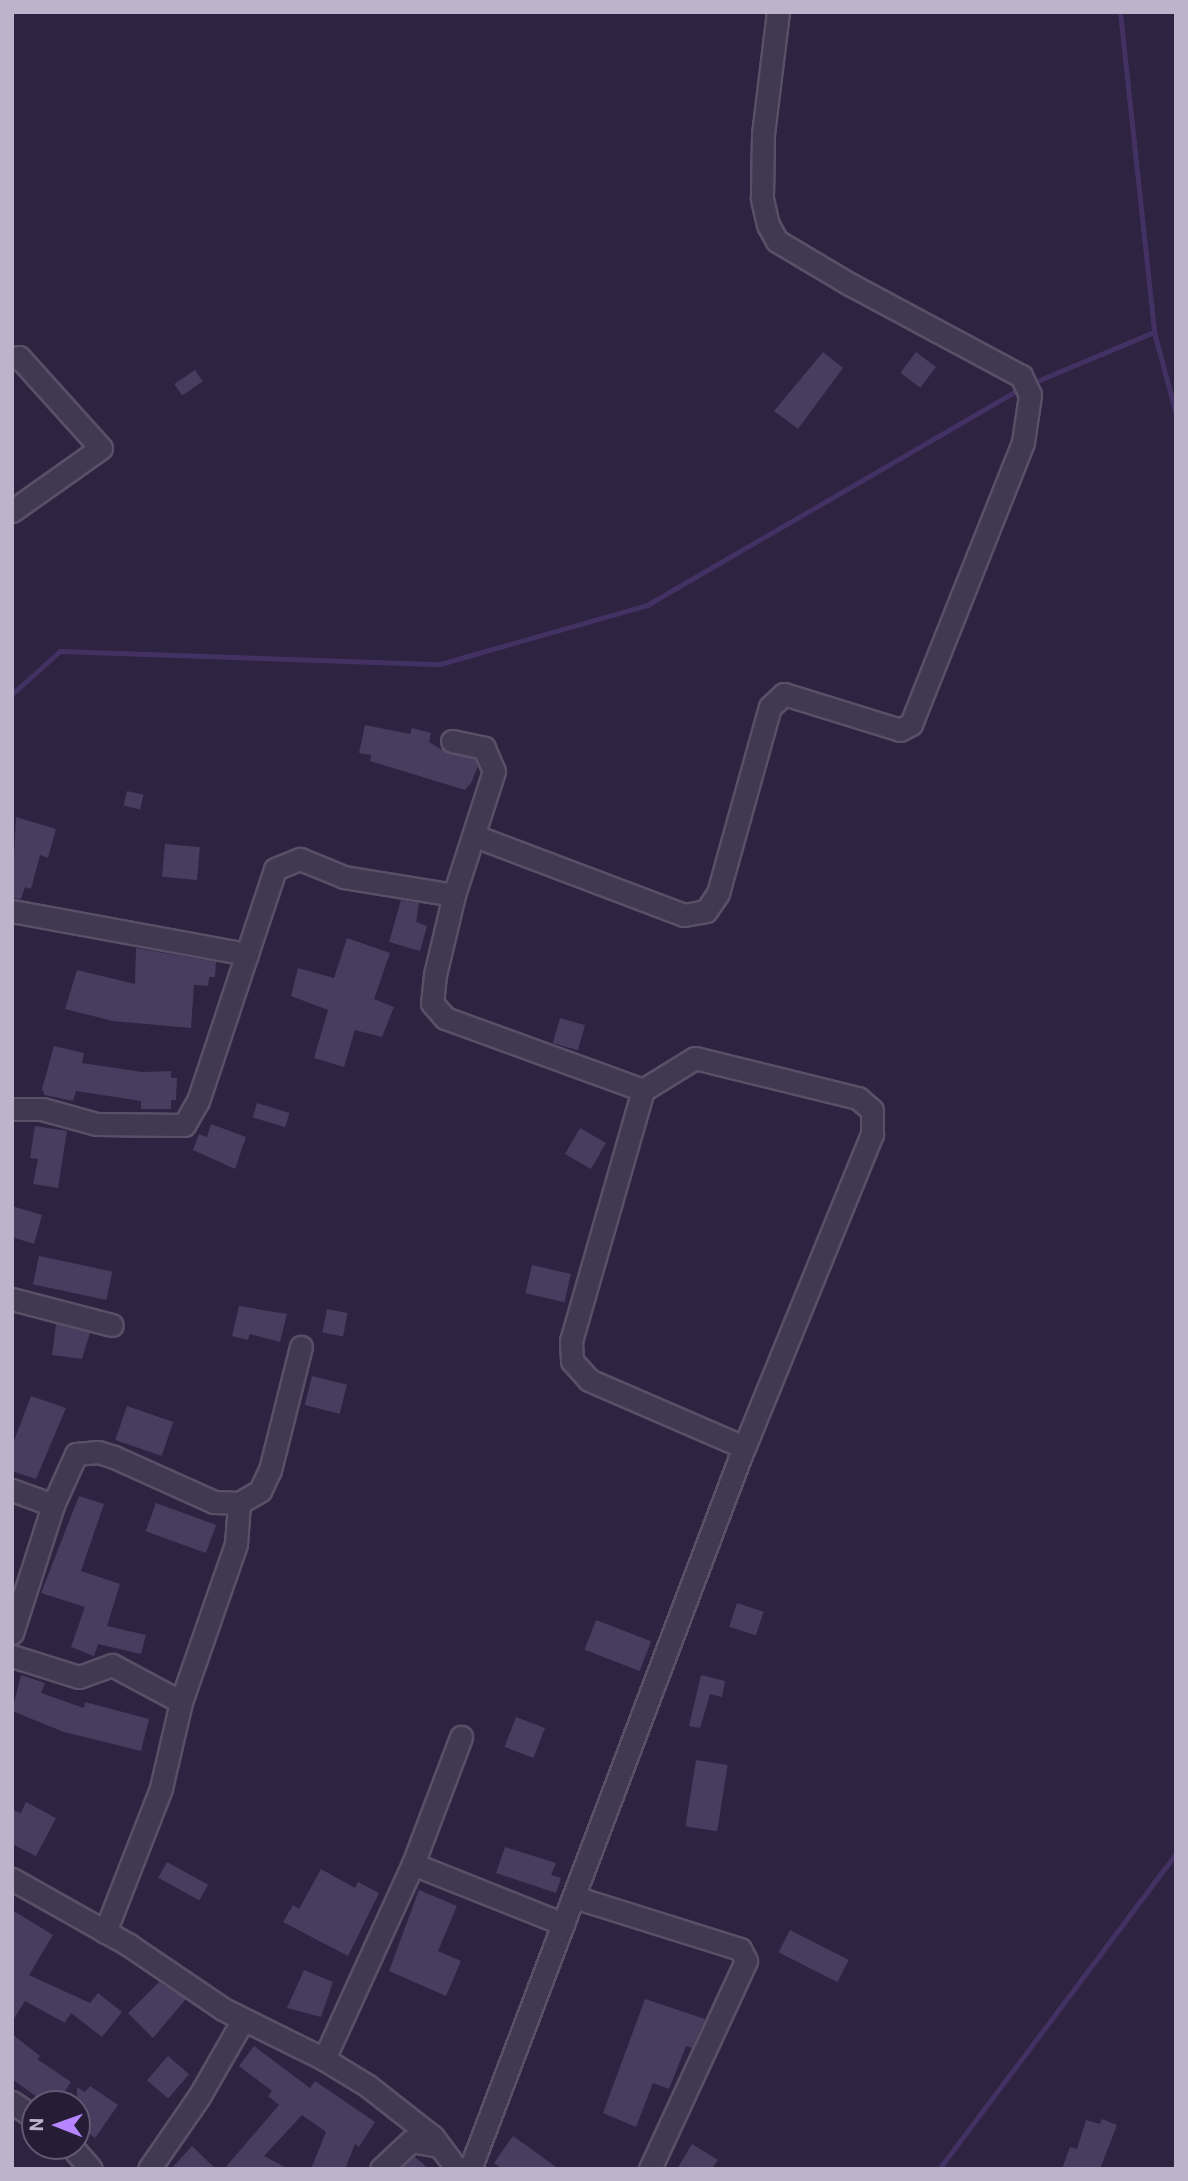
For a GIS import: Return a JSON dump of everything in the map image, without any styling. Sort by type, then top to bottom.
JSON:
[{"type":"street","points":[[475,836],[684,915],[706,911],[718,893],[770,707],[784,694],[900,730],[911,724],[1023,442],[1030,395],[1021,376],[840,279],[777,240],[768,225],[762,198],[763,134],[778,12]]},
{"type":"street","points":[[12,359],[19,357],[101,448],[12,511]]},
{"type":"street","points":[[452,740],[484,748],[494,771],[454,895],[435,975],[432,1003],[445,1017],[643,1090]]},
{"type":"street","points":[[12,1109],[42,1108],[97,1124],[184,1125],[198,1101],[275,869],[299,859],[344,877],[454,895]]},
{"type":"street","points":[[12,911],[247,954]]},
{"type":"street","points":[[470,2169],[744,1447],[872,1134],[872,1110],[858,1098],[695,1058],[643,1090],[571,1341],[572,1361],[589,1380],[744,1447]]},
{"type":"street","points":[[12,1300],[112,1325]]},
{"type":"street","points":[[12,1633],[52,1505],[76,1454],[98,1452],[214,1502],[239,1503],[260,1491],[270,1469],[301,1347]]},
{"type":"street","points":[[12,1490],[52,1505]]},
{"type":"street","points":[[105,1932],[161,1788],[181,1702],[236,1544],[239,1503]]},
{"type":"street","points":[[12,1656],[79,1676],[112,1665],[181,1702]]},
{"type":"street","points":[[324,2059],[413,1864],[461,1737]]},
{"type":"street","points":[[413,1864],[564,1924]]},
{"type":"street","points":[[12,1879],[105,1932],[243,2020],[324,2059],[403,2110],[439,2146],[457,2169]]},
{"type":"street","points":[[574,1897],[740,1949],[746,1961],[650,2169]]},
{"type":"street","points":[[149,2169],[200,2095],[243,2020]]},
{"type":"street","points":[[381,2169],[411,2141],[439,2146]]},
{"type":"building","points":[[823,352],[843,368],[798,429],[774,411]]},
{"type":"building","points":[[916,352],[936,367],[920,388],[900,373]]},
{"type":"building","points":[[195,370],[203,382],[182,396],[174,384]]},
{"type":"building","points":[[365,725],[410,734],[412,728],[431,733],[429,742],[444,751],[475,759],[478,766],[471,783],[465,790],[370,761],[371,755],[359,753]]},
{"type":"building","points":[[127,791],[144,795],[140,809],[124,806]]},
{"type":"building","points":[[16,817],[56,829],[48,858],[40,855],[31,889],[25,887],[21,899],[12,898]]},
{"type":"building","points":[[165,844],[200,847],[197,880],[162,877]]},
{"type":"building","points":[[401,900],[419,903],[416,922],[427,926],[420,951],[389,942]]},
{"type":"building","points":[[347,938],[390,953],[374,999],[394,1007],[382,1037],[355,1030],[344,1067],[314,1058],[328,1010],[291,996],[298,968],[334,978]]},
{"type":"building","points":[[136,948],[216,962],[215,977],[209,977],[208,986],[194,985],[191,1028],[113,1021],[65,1009],[77,970],[135,984]]},
{"type":"building","points":[[560,1018],[585,1025],[578,1050],[553,1043]]},
{"type":"building","points":[[54,1046],[84,1053],[82,1063],[142,1072],[171,1071],[171,1078],[177,1078],[176,1100],[171,1100],[171,1109],[141,1109],[141,1101],[76,1091],[73,1101],[45,1095],[42,1089]]},
{"type":"building","points":[[257,1103],[290,1113],[285,1127],[253,1117]]},
{"type":"building","points":[[211,1124],[246,1137],[235,1169],[193,1150],[199,1134],[207,1137]]},
{"type":"building","points":[[35,1126],[67,1131],[58,1188],[33,1184],[38,1159],[30,1158]]},
{"type":"building","points":[[580,1128],[606,1143],[591,1169],[565,1154]]},
{"type":"building","points":[[12,1206],[42,1215],[34,1244],[12,1237]]},
{"type":"building","points":[[39,1256],[112,1272],[106,1300],[33,1284]]},
{"type":"building","points":[[532,1265],[571,1274],[564,1302],[525,1293]]},
{"type":"building","points":[[239,1306],[287,1314],[280,1342],[250,1334],[248,1340],[232,1336]]},
{"type":"building","points":[[327,1309],[348,1313],[343,1337],[322,1333]]},
{"type":"building","points":[[56,1324],[90,1333],[82,1359],[52,1355]]},
{"type":"building","points":[[312,1376],[347,1385],[340,1414],[305,1405]]},
{"type":"building","points":[[31,1396],[66,1408],[36,1479],[12,1471],[12,1446]]},
{"type":"building","points":[[127,1406],[173,1422],[162,1456],[115,1440]]},
{"type":"building","points":[[79,1496],[104,1504],[81,1571],[120,1584],[107,1626],[146,1635],[141,1654],[98,1644],[94,1656],[71,1647],[85,1607],[41,1593]]},
{"type":"building","points":[[156,1503],[216,1525],[206,1553],[146,1531]]},
{"type":"building","points":[[737,1603],[764,1612],[756,1635],[729,1627]]},
{"type":"building","points":[[596,1620],[651,1641],[640,1671],[585,1650]]},
{"type":"building","points":[[21,1675],[45,1683],[41,1693],[84,1708],[85,1702],[149,1719],[141,1751],[64,1732],[12,1711]]},
{"type":"building","points":[[701,1675],[725,1681],[722,1697],[710,1694],[700,1728],[689,1726]]},
{"type":"building","points":[[516,1717],[545,1728],[533,1758],[505,1747]]},
{"type":"building","points":[[696,1760],[728,1765],[717,1831],[686,1826]]},
{"type":"building","points":[[26,1802],[56,1818],[36,1856],[12,1844],[12,1810],[21,1813]]},
{"type":"building","points":[[505,1847],[556,1863],[551,1875],[561,1878],[556,1893],[496,1873]]},
{"type":"building","points":[[167,1862],[208,1885],[199,1901],[158,1878]]},
{"type":"building","points":[[321,1869],[355,1888],[358,1882],[379,1893],[348,1956],[283,1922],[293,1905],[299,1909]]},
{"type":"building","points":[[419,1890],[457,1906],[438,1951],[461,1961],[446,1996],[389,1971]]},
{"type":"building","points":[[12,1910],[53,1935],[29,1975],[90,2003],[98,1993],[122,2012],[102,2037],[71,2013],[65,2023],[25,2001],[12,2022]]},
{"type":"building","points":[[790,1930],[849,1960],[837,1982],[779,1952]]},
{"type":"building","points":[[304,1970],[333,1982],[321,2017],[287,2008]]},
{"type":"building","points":[[159,1982],[186,1999],[153,2038],[128,2013]]},
{"type":"building","points":[[645,1999],[705,2019],[692,2048],[686,2046],[669,2089],[653,2083],[636,2127],[603,2113]]},
{"type":"building","points":[[12,2034],[40,2056],[37,2059],[71,2082],[66,2090],[27,2090],[12,2079]]},
{"type":"building","points":[[254,2046],[310,2088],[315,2081],[375,2122],[359,2147],[355,2144],[345,2169],[311,2169],[326,2132],[302,2115],[264,2156],[289,2169],[224,2169],[279,2105],[268,2096],[272,2091],[239,2066]]},
{"type":"building","points":[[168,2056],[189,2074],[168,2099],[147,2080]]},
{"type":"building","points":[[90,2086],[118,2105],[95,2138],[91,2135],[91,2090],[87,2090]]},
{"type":"building","points":[[1102,2119],[1117,2125],[1100,2169],[1062,2169],[1070,2147],[1077,2149],[1086,2120],[1100,2124]]},
{"type":"building","points":[[513,2136],[559,2169],[502,2169],[494,2163]]},
{"type":"building","points":[[692,2144],[718,2160],[712,2169],[677,2169]]},
{"type":"building","points":[[192,2146],[216,2169],[171,2169]]},
{"type":"building","points":[[414,2156],[429,2169],[401,2169]]},
{"type":"waterway","points":[[1120,12],[1154,332],[1176,414]]},
{"type":"waterway","points":[[1030,384],[1154,332]]},
{"type":"waterway","points":[[12,694],[60,651],[440,664],[647,605],[1021,388]]},
{"type":"waterway","points":[[939,2169],[1176,1853]]}]
